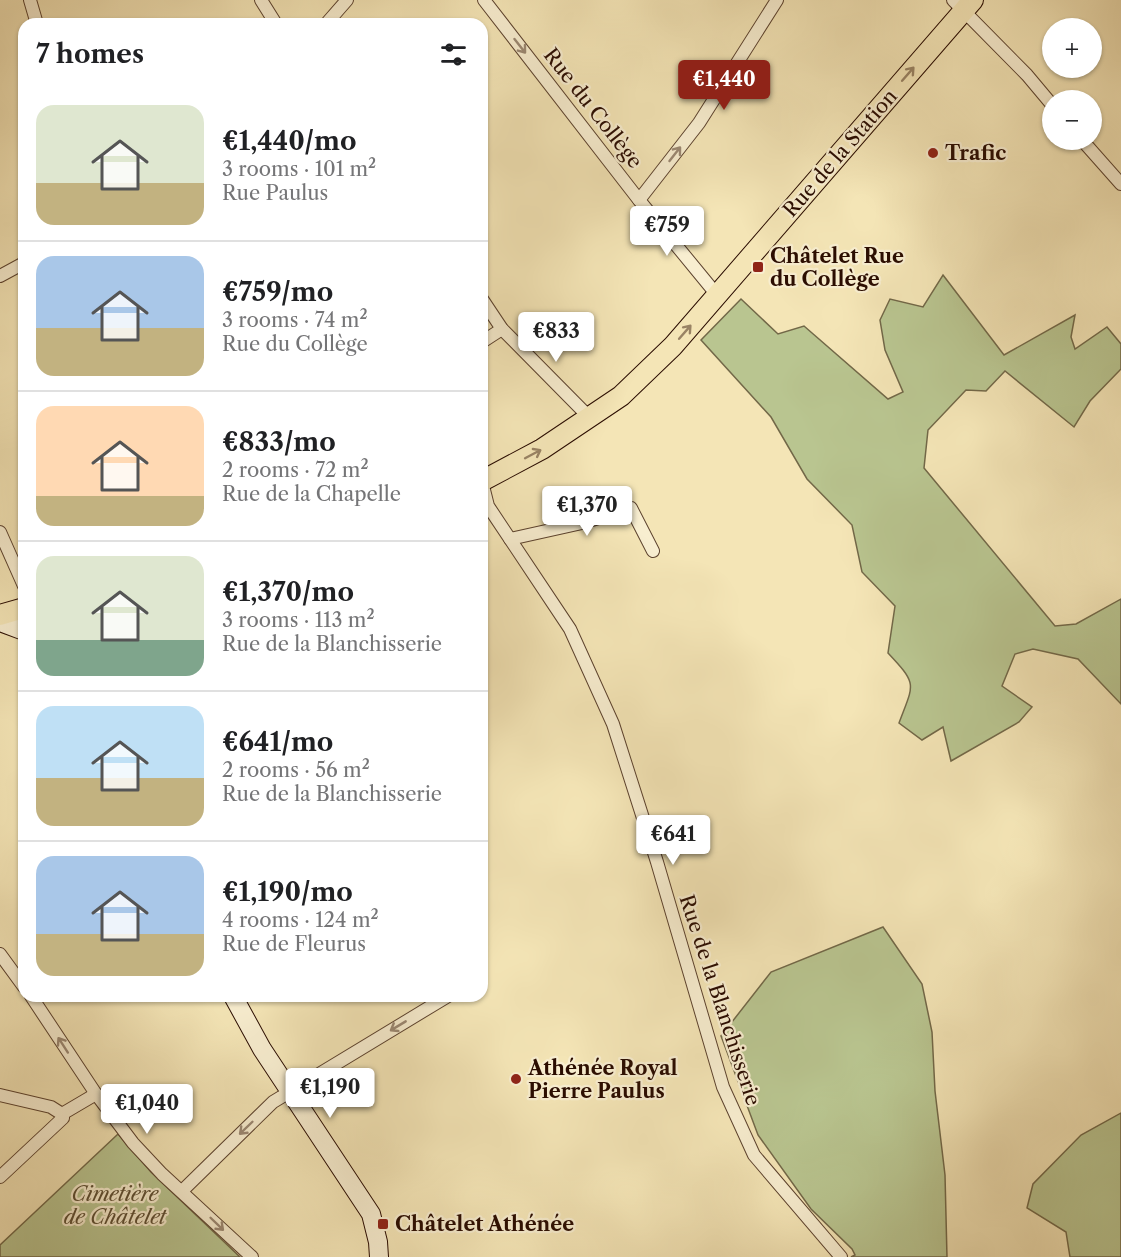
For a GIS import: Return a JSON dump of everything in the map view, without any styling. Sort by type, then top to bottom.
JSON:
[{"type":"main road","name":"Rue de la Station","points":[[488,478],[542,449],[621,396],[673,346],[963,4]]},
{"type":"main road","points":[[0,615],[18,610]]},
{"type":"main road","points":[[0,622],[18,629]]},
{"type":"main road","points":[[236,1002],[262,1048],[371,1214],[379,1257]]},
{"type":"street","points":[[30,0],[35,18]]},
{"type":"street","points":[[261,0],[272,18]]},
{"type":"street","points":[[331,18],[347,0]]},
{"type":"street","name":"Rue du Collège","points":[[484,0],[639,200],[717,295]]},
{"type":"street","points":[[639,200],[699,123],[777,0]]},
{"type":"street","points":[[963,4],[1042,93]]},
{"type":"street","points":[[1091,150],[1121,184]]},
{"type":"street","points":[[0,276],[18,266]]},
{"type":"street","points":[[488,308],[501,329],[590,418]]},
{"type":"street","points":[[488,338],[501,329]]},
{"type":"street","name":"Rue de la Blanchisserie","points":[[488,506],[570,629],[613,724],[657,862],[720,1077],[754,1155],[841,1257]]},
{"type":"street","points":[[510,539],[582,523],[631,508],[653,551]]},
{"type":"street","points":[[0,532],[18,572]]},
{"type":"street","points":[[0,954],[18,979]]},
{"type":"street","points":[[35,1002],[96,1094],[133,1143],[252,1257]]},
{"type":"street","points":[[182,1191],[273,1102],[438,1002]]},
{"type":"street","points":[[62,1114],[96,1094]]},
{"type":"street","points":[[0,1095],[51,1107],[62,1114]]},
{"type":"street","points":[[0,1177],[63,1118],[62,1114]]},
{"type":"green space","points":[[943,275],[1004,355],[1075,315],[1071,337],[1075,349],[1107,327],[1121,344],[1121,369],[1090,401],[1074,427],[1005,371],[986,391],[966,390],[928,430],[924,468],[1055,626],[1076,624],[1121,599],[1121,704],[1078,659],[1033,649],[1015,654],[1002,686],[1032,707],[1019,722],[951,761],[943,727],[922,740],[899,723],[908,700],[910,685],[909,679],[888,653],[895,606],[862,572],[852,525],[807,479],[771,417],[701,340],[741,299],[778,334],[804,326],[888,399],[903,392],[885,350],[880,320],[890,299],[923,307]]},
{"type":"green space","points":[[883,927],[922,984],[932,1032],[935,1091],[945,1175],[947,1257],[851,1257],[855,1255],[852,1249],[811,1209],[758,1135],[721,1036],[771,972]]},
{"type":"green space","points":[[1121,1113],[1121,1257],[1070,1257],[1066,1232],[1027,1208],[1033,1184],[1081,1135]]},
{"type":"green space","name":"Cimetière de Châtelet","points":[[118,1134],[151,1172],[240,1257],[0,1257],[0,1245]]},
{"type":"place","name":"Trafic","points":[[933,153]]},
{"type":"place","name":"Châtelet Rue du Collège","points":[[758,267]]},
{"type":"place","name":"Athénée Royal Pierre Paulus","points":[[516,1079]]},
{"type":"place","name":"Châtelet Athénée","points":[[383,1224]]}]
